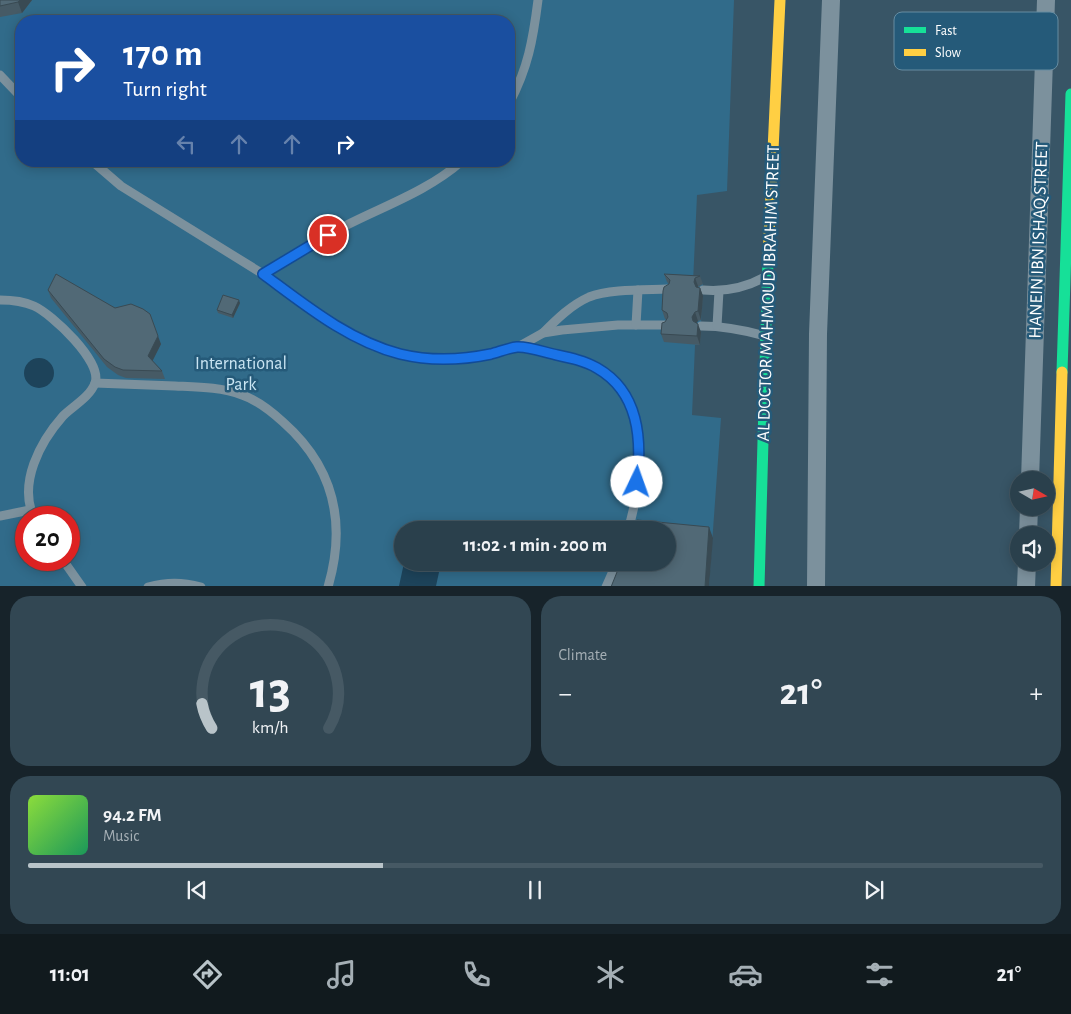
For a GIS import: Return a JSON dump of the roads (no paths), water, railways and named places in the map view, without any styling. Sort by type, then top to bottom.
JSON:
[{"type":"street","name":"AL DOCTOR MAHMOUD IBRAHIM STREET","points":[[759,586],[767,275],[780,0]]},
{"type":"street","points":[[816,586],[818,334],[831,0]]},
{"type":"street","name":"HANEIN IBN ISHAQ STREET","points":[[1030,471],[1044,70]]},
{"type":"street","name":"HANEIN IBN ISHAQ STREET","points":[[1056,586],[1071,94]]},
{"type":"street","points":[[1026,586],[1027,571]]},
{"type":"lane","points":[[515,93],[526,67],[538,0]]},
{"type":"lane","points":[[0,75],[15,91]]},
{"type":"lane","points":[[99,167],[121,186],[263,274],[324,318],[374,346],[401,354],[430,359],[464,358],[490,354],[518,347],[543,333],[566,310],[592,296],[638,290],[667,290]]},
{"type":"lane","points":[[263,274],[311,244],[421,190],[454,167]]},
{"type":"lane","points":[[703,290],[719,291],[744,287],[767,275]]},
{"type":"lane","points":[[636,324],[638,290]]},
{"type":"lane","points":[[717,326],[719,291]]},
{"type":"lane","points":[[0,300],[14,300],[32,305],[54,319],[73,339],[94,366],[96,378],[90,391],[63,416],[43,445],[36,460],[28,487],[31,506]]},
{"type":"lane","points":[[543,333],[599,326],[665,325]]},
{"type":"lane","points":[[701,326],[717,326],[741,330],[766,337]]},
{"type":"lane","points":[[518,347],[584,362],[597,368],[620,386],[634,414],[638,433],[636,494],[630,521]]},
{"type":"lane","points":[[95,383],[222,389],[243,395],[278,417],[307,447],[319,466],[333,498],[337,526],[336,544],[328,586]]},
{"type":"lane","points":[[0,516],[15,515]]},
{"type":"lane","points":[[71,571],[82,586]]},
{"type":"lane","points":[[606,586],[613,571]]},
{"type":"lane","points":[[148,586],[178,582],[201,586]]},
{"type":"park label","name":"International Park","points":[[241,373]]}]
